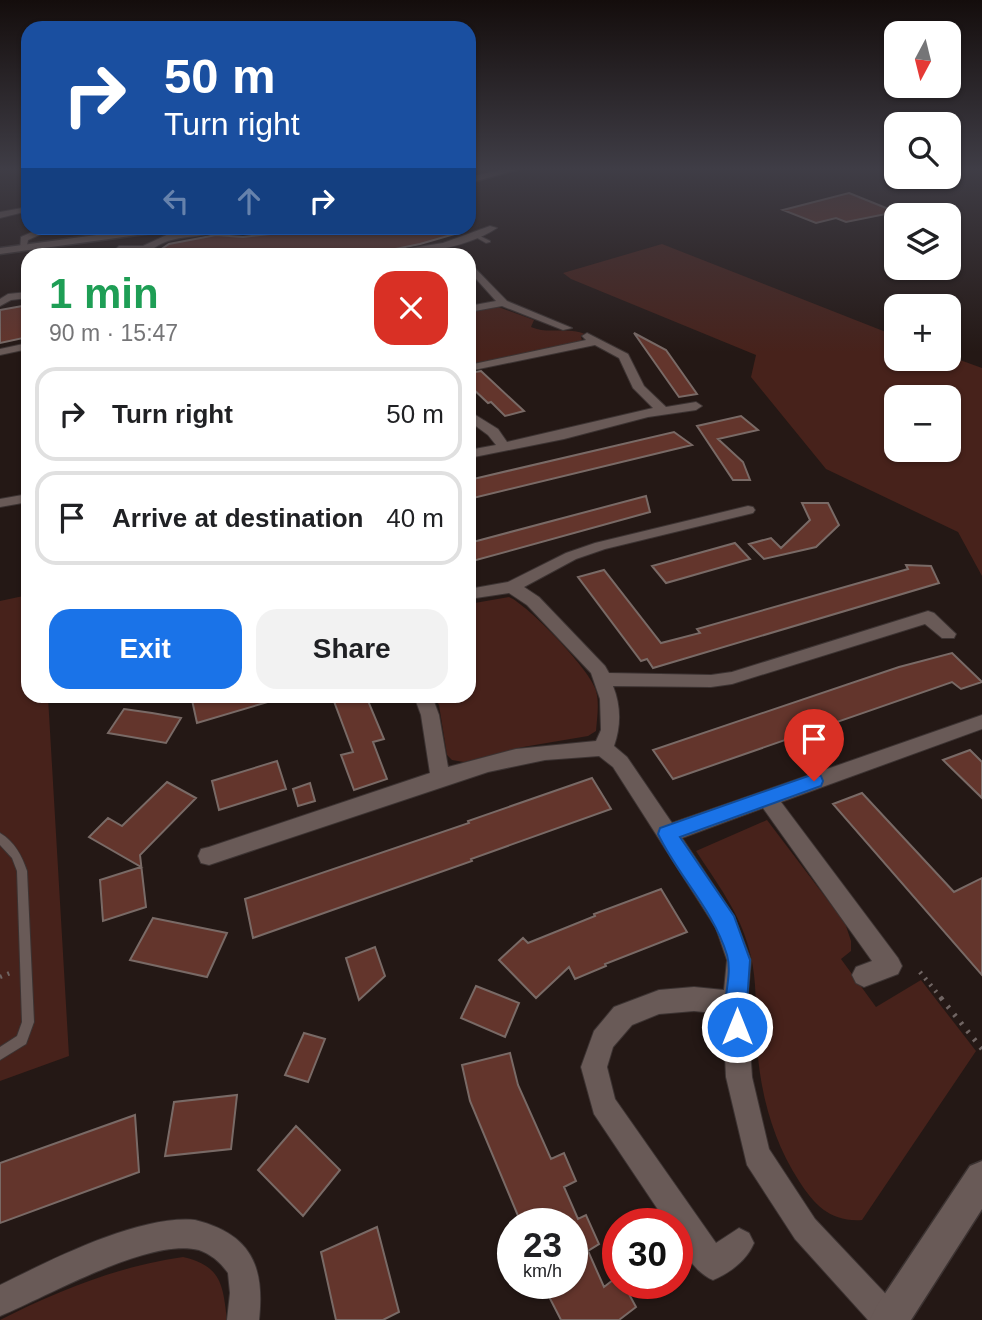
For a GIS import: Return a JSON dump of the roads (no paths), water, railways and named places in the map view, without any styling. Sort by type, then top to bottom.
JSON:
[{"type":"street","points":[[32,235],[24,239],[23,248],[93,235]]},
{"type":"street","points":[[117,235],[130,248]]},
{"type":"street","points":[[150,248],[174,235]]},
{"type":"street","points":[[423,248],[444,245],[471,235]]},
{"type":"street","points":[[444,245],[448,248]]},
{"type":"street","points":[[0,251],[21,248]]},
{"type":"street","points":[[476,273],[503,303],[567,328]]},
{"type":"street","points":[[3,298],[21,296]]},
{"type":"street","points":[[476,308],[503,303]]},
{"type":"street","points":[[538,329],[552,322]]},
{"type":"street","points":[[476,367],[545,354],[591,339],[624,356],[639,388],[662,410]]},
{"type":"street","points":[[0,352],[21,348]]},
{"type":"street","points":[[476,452],[564,435],[662,410],[696,406]]},
{"type":"street","points":[[476,420],[493,432],[503,446]]},
{"type":"street","points":[[0,503],[21,499]]},
{"type":"street","points":[[476,593],[512,587],[572,556],[600,546],[748,510]]},
{"type":"street","points":[[512,587],[533,601],[599,670],[609,699],[610,730],[603,748]]},
{"type":"street","points":[[602,679],[711,681],[733,678],[928,617],[948,634]]},
{"type":"street","points":[[426,703],[430,710],[435,758],[441,777]]},
{"type":"street","points":[[667,834],[982,722]]},
{"type":"street","points":[[209,856],[441,777],[525,755],[576,748],[603,748],[620,762],[726,923],[739,960],[735,1003],[739,1077],[757,1155],[805,1229],[889,1320],[982,1178]]},
{"type":"street","points":[[767,798],[890,966],[864,975]]},
{"type":"street","points":[[735,1003],[694,999],[659,1002],[624,1017],[603,1040],[594,1067],[603,1105],[713,1265],[739,1243]]},
{"type":"street","points":[[0,1301],[47,1278],[142,1241],[189,1233],[218,1242],[241,1266],[246,1297],[243,1320]]},
{"type":"lane","points":[[476,235],[488,242]]},
{"type":"lane","points":[[0,838],[16,855],[22,871],[28,1022],[22,1040],[0,1054]]}]
